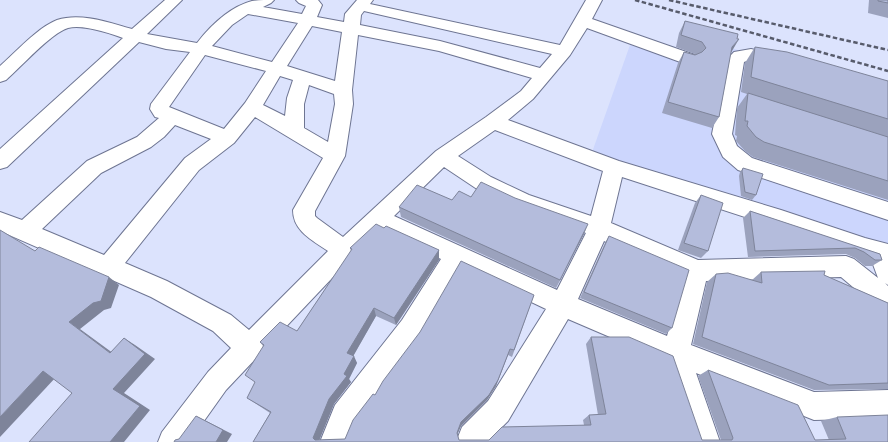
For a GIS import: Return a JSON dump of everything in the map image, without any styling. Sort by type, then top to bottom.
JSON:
[{"type":"street","points":[[0,161],[136,37],[174,0]]},
{"type":"street","points":[[227,138],[158,109],[160,104],[201,49],[224,24],[238,13],[266,0]]},
{"type":"street","points":[[108,267],[192,164],[227,138],[252,108],[276,68],[308,20],[314,5],[311,2],[304,0]]},
{"type":"street","points":[[172,442],[217,381],[344,250],[443,156],[492,122],[527,95],[564,51],[583,21],[588,1]]},
{"type":"street","points":[[344,250],[309,226],[304,219],[304,210],[335,156],[340,137],[344,104],[343,90],[353,14],[363,3],[564,51]]},
{"type":"street","points":[[246,9],[440,46],[544,75]]},
{"type":"street","points":[[583,21],[689,59]]},
{"type":"street","points":[[0,76],[53,29],[70,22],[85,24],[157,42],[201,49],[276,68],[343,90]]},
{"type":"street","points":[[792,65],[751,55],[740,55],[736,59],[737,100],[722,134],[725,147],[734,157],[745,164],[888,211]]},
{"type":"street","points":[[295,132],[293,110],[303,77]]},
{"type":"street","points":[[252,108],[276,120],[335,156]]},
{"type":"street","points":[[25,231],[94,167],[144,142],[157,132],[172,116]]},
{"type":"street","points":[[492,122],[614,168],[781,219],[865,248],[880,251],[888,274]]},
{"type":"street","points":[[443,156],[484,183],[521,201],[598,228],[697,271],[846,266],[888,301]]},
{"type":"street","points":[[472,442],[472,437],[498,411],[562,304],[598,228],[614,168]]},
{"type":"street","points":[[377,219],[562,304],[676,352],[814,406],[888,404]]},
{"type":"street","points":[[0,220],[159,289],[222,323],[250,348]]},
{"type":"street","points":[[334,442],[345,415],[411,329],[456,254]]},
{"type":"street","points":[[697,271],[676,352],[706,442]]},
{"type":"street","points":[[795,399],[808,428]]},
{"type":"shaded area","points":[[630,45],[725,73],[731,48],[888,93],[888,257],[590,158]]},
{"type":"building","points":[[888,0],[888,3],[878,1]]},
{"type":"building","points":[[685,21],[738,34],[737,39],[739,39],[732,47],[719,117],[668,102],[684,52],[695,55],[702,52],[706,48],[702,42],[681,35]]},
{"type":"building","points":[[755,47],[787,52],[888,81],[888,119],[751,77]]},
{"type":"building","points":[[748,93],[888,137],[888,181],[764,142],[756,137],[747,126],[748,121],[745,121]]},
{"type":"building","points":[[743,168],[763,174],[756,195],[745,192],[742,171]]},
{"type":"building","points":[[481,182],[515,198],[588,224],[560,280],[399,207],[417,185],[452,200],[459,191],[471,197]]},
{"type":"building","points":[[701,195],[723,203],[708,251],[684,243]]},
{"type":"building","points":[[750,211],[880,254],[882,260],[875,260],[864,252],[855,248],[755,251]]},
{"type":"building","points":[[376,224],[384,228],[386,226],[439,250],[394,318],[374,308],[347,353],[354,356],[344,374],[347,376],[329,399],[313,438],[315,440],[345,439],[353,420],[373,394],[375,395],[383,381],[420,332],[461,261],[534,295],[514,350],[510,349],[498,380],[489,395],[461,422],[457,433],[459,440],[489,440],[502,427],[591,425],[589,415],[606,414],[591,337],[629,337],[673,356],[702,440],[732,440],[733,438],[708,370],[798,405],[815,440],[846,439],[837,417],[888,415],[888,442],[253,442],[271,412],[247,398],[255,382],[245,375],[264,345],[260,342],[280,322],[297,331],[352,249],[350,248]]},
{"type":"building","points":[[0,230],[35,251],[39,247],[109,277],[101,301],[93,303],[69,322],[110,353],[124,338],[145,354],[113,389],[140,406],[110,442],[29,442],[72,393],[43,371],[0,417]]},
{"type":"building","points":[[609,236],[689,270],[672,328],[584,292]]},
{"type":"building","points":[[825,271],[824,275],[888,303],[888,383],[829,385],[702,337],[716,274],[728,273],[762,283],[761,272]]},
{"type":"building","points":[[196,416],[223,430],[216,442],[174,442],[175,440],[179,439]]},
{"type":"railway","points":[[635,0],[888,71]]},
{"type":"railway","points":[[669,0],[888,50]]}]
